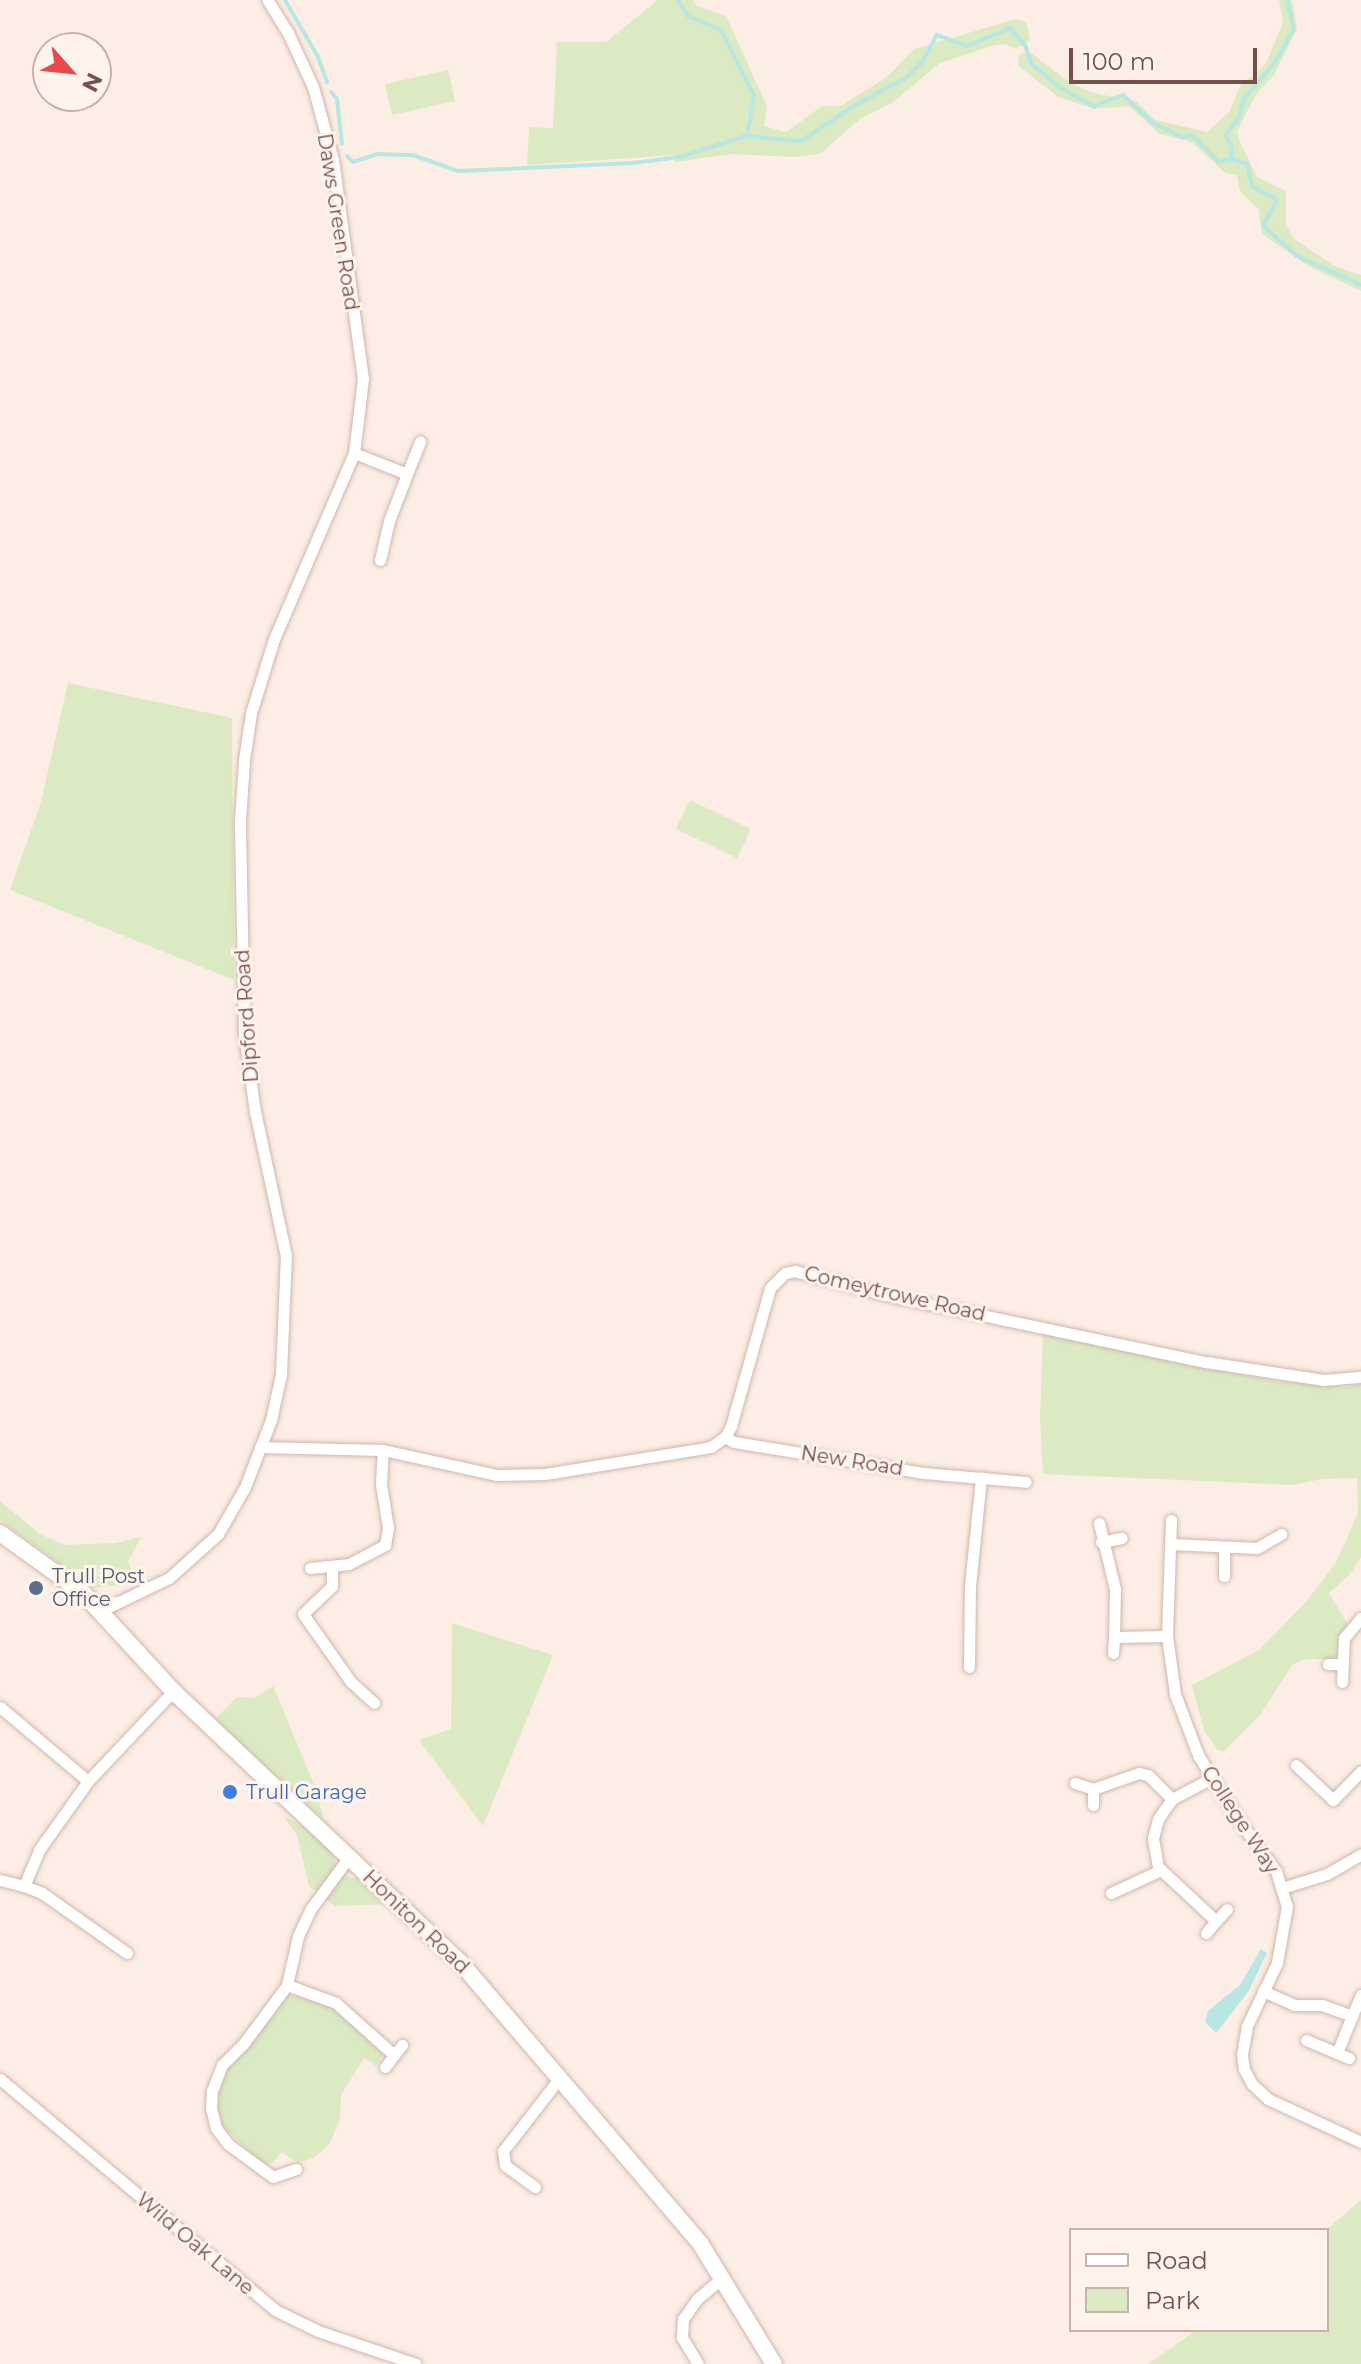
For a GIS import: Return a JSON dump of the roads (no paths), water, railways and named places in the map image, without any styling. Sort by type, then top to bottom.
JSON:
[{"type":"street","name":"Daws Green Road","points":[[267,0],[288,33],[313,87],[333,160],[363,379],[361,408]]},
{"type":"street","name":"Dipford Road","points":[[100,1611],[169,1578],[206,1548],[229,1517],[260,1447],[278,1396],[286,1256],[255,1112],[244,1034],[240,821],[244,760],[251,713],[274,639],[354,453],[361,408]]},
{"type":"street","points":[[380,560],[389,521],[420,441]]},
{"type":"street","points":[[354,453],[407,474]]},
{"type":"street","name":"Comeytrowe Road","points":[[725,1437],[731,1426],[770,1288],[785,1273],[795,1271],[882,1294],[1206,1362],[1324,1380],[1361,1377]]},
{"type":"street","points":[[260,1447],[383,1450],[497,1475],[545,1474],[699,1450],[711,1447],[725,1437]]},
{"type":"street","name":"New Road","points":[[725,1437],[734,1442],[924,1473],[1026,1482]]},
{"type":"street","points":[[310,1568],[349,1564],[385,1545],[388,1528],[381,1484],[383,1450]]},
{"type":"street","points":[[969,1667],[971,1572],[981,1478]]},
{"type":"street","name":"College Way","points":[[1171,1520],[1167,1636],[1175,1694],[1210,1779],[1276,1871],[1287,1906],[1283,1943],[1244,2040],[1244,2069],[1252,2084],[1283,2109],[1361,2142]]},
{"type":"street","points":[[1099,1523],[1101,1542],[1115,1589],[1113,1653]]},
{"type":"street","name":"Honiton Road","points":[[0,1534],[59,1573],[100,1611],[173,1691],[460,1962],[558,2080],[673,2210],[722,2278],[774,2364]]},
{"type":"street","points":[[1171,1544],[1266,1551],[1281,1534]]},
{"type":"street","points":[[1101,1542],[1122,1538]]},
{"type":"street","points":[[1224,1547],[1224,1576]]},
{"type":"street","points":[[332,1568],[332,1586],[298,1617],[351,1682],[374,1703]]},
{"type":"street","points":[[1342,1682],[1344,1638],[1361,1618]]},
{"type":"street","points":[[1114,1637],[1167,1636]]},
{"type":"street","points":[[1328,1664],[1342,1664]]},
{"type":"street","points":[[24,1886],[39,1850],[88,1781],[173,1691]]},
{"type":"street","points":[[0,1707],[88,1781]]},
{"type":"street","points":[[1296,1765],[1338,1804],[1361,1771]]},
{"type":"street","points":[[1075,1783],[1093,1789],[1139,1773],[1148,1775],[1172,1799]]},
{"type":"street","points":[[1210,1779],[1172,1799],[1155,1828],[1154,1853],[1161,1870],[1216,1921]]},
{"type":"street","points":[[1093,1789],[1093,1805]]},
{"type":"street","points":[[1282,1888],[1327,1874],[1361,1854]]},
{"type":"street","points":[[296,2169],[273,2177],[228,2144],[216,2128],[211,2108],[215,2077],[287,1985],[294,1950],[310,1910],[349,1857]]},
{"type":"street","points":[[1111,1893],[1161,1870]]},
{"type":"street","points":[[0,1880],[42,1893],[119,1951]]},
{"type":"street","points":[[1206,1933],[1227,1909]]},
{"type":"street","points":[[287,1985],[336,2003],[394,2055]]},
{"type":"street","points":[[1263,1991],[1294,2005],[1322,2005],[1352,2016]]},
{"type":"street","points":[[1337,2053],[1361,1995]]},
{"type":"street","points":[[1306,2040],[1349,2058]]},
{"type":"street","points":[[385,2067],[402,2045]]},
{"type":"street","name":"Wild Oak Lane","points":[[0,2079],[275,2310],[318,2331],[416,2364]]},
{"type":"street","points":[[535,2187],[505,2165],[503,2151],[558,2080]]},
{"type":"street","points":[[698,2364],[682,2337],[683,2319],[697,2299],[722,2278]]},
{"type":"water","points":[[1261,1949],[1267,1953],[1248,1992],[1216,2033],[1205,2022],[1208,2011],[1240,1985]]},
{"type":"waterway","points":[[285,0],[318,57],[327,82]]},
{"type":"waterway","points":[[678,0],[688,16],[721,30],[754,96],[747,136],[801,141],[857,104],[906,78],[923,61],[937,35],[968,46],[1010,28],[1025,45],[1032,64],[1061,88],[1094,106],[1123,95],[1152,122],[1182,137],[1192,135],[1219,162],[1231,159],[1247,164],[1252,186],[1277,200],[1263,225],[1297,256],[1361,285]]},
{"type":"waterway","points":[[1231,159],[1232,148],[1226,135],[1239,118],[1244,98],[1274,64],[1294,30],[1287,0]]},
{"type":"waterway","points":[[331,92],[337,99],[342,144]]},
{"type":"waterway","points":[[347,156],[353,162],[377,154],[413,155],[458,171],[633,163],[680,157],[746,136]]},
{"type":"place","name":"Trull Post Office","points":[[36,1588]]},
{"type":"place","name":"Trull Garage","points":[[230,1792]]}]
